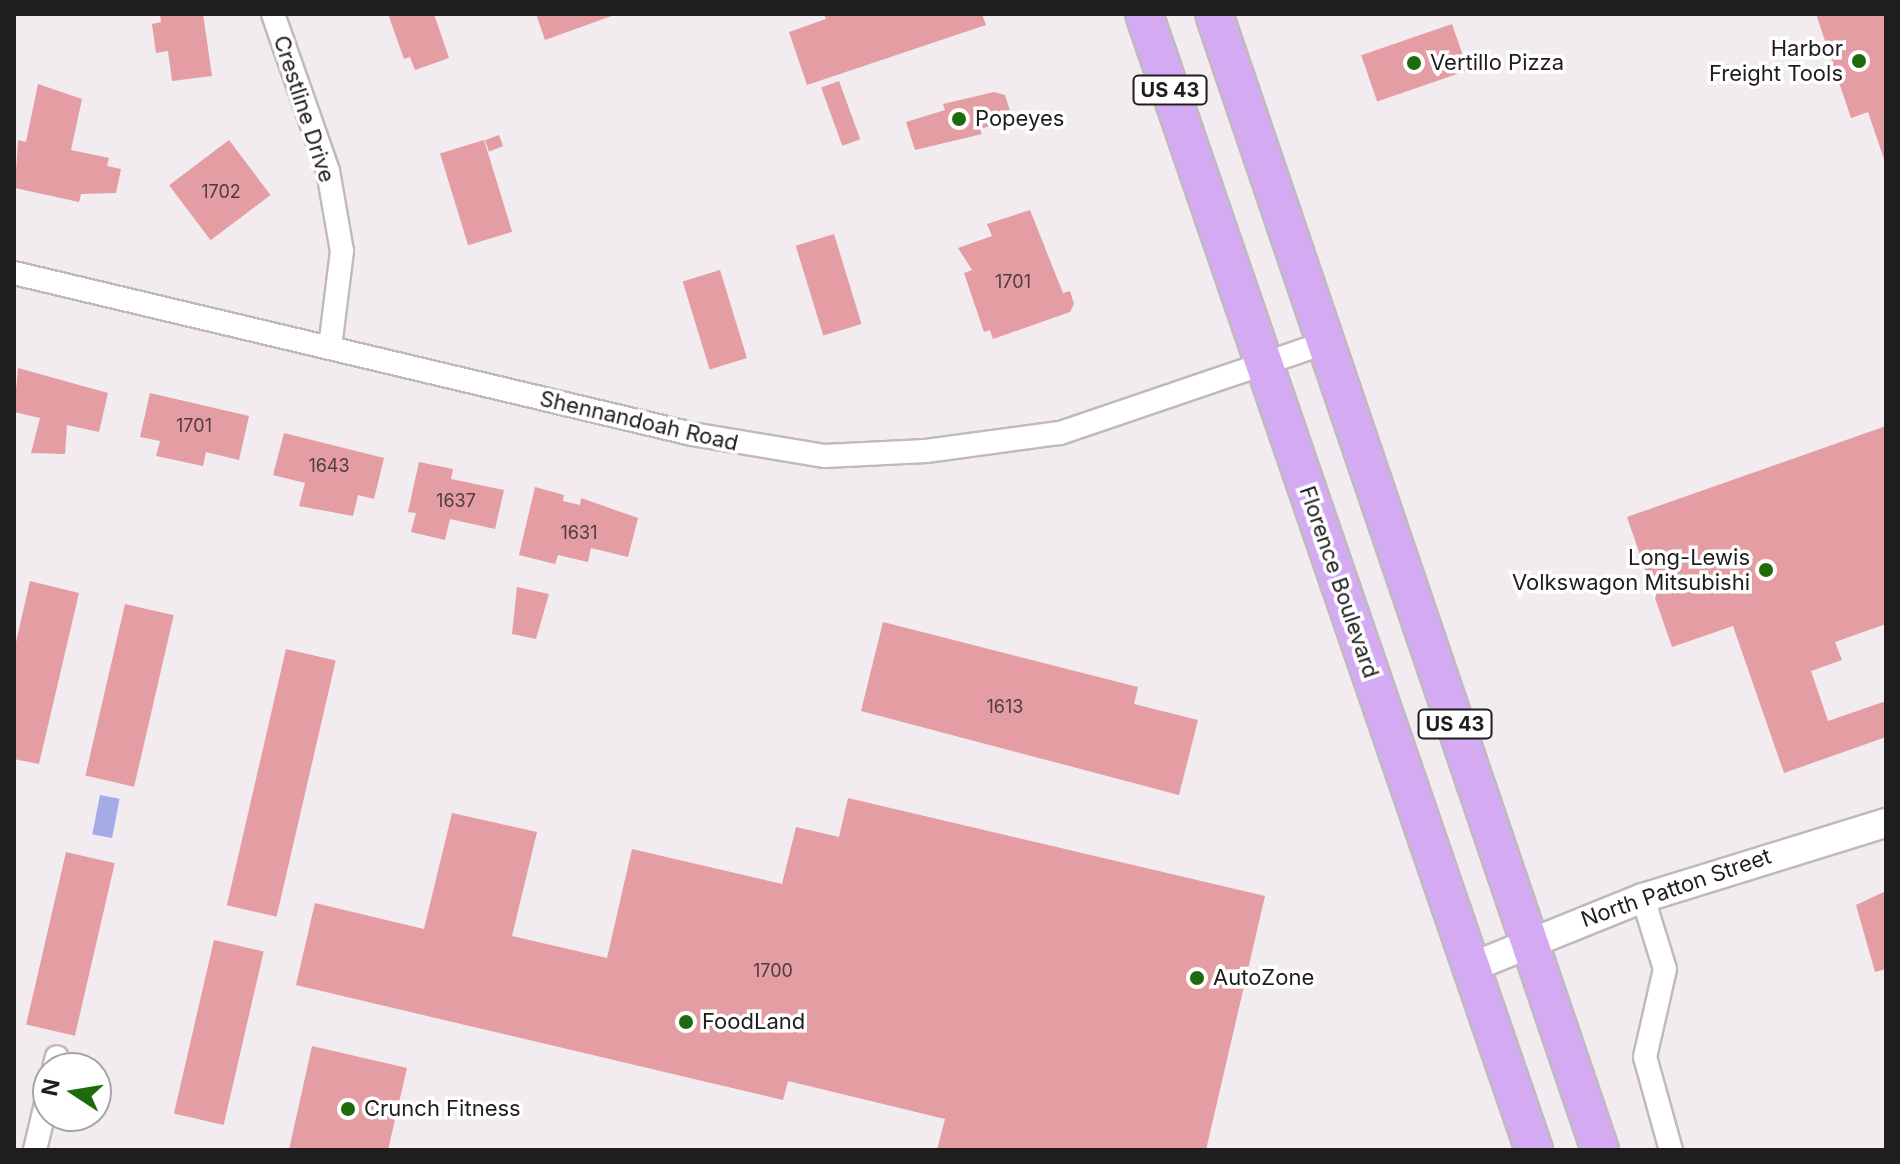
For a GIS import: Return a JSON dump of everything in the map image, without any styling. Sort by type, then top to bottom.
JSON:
[{"type":"highway","name":"Florence Boulevard","points":[[1144,14],[1534,1150]]},
{"type":"highway","name":"US 43","points":[[1214,14],[1600,1150]]},
{"type":"street","name":"Crestline Drive","points":[[273,14],[328,171],[342,251],[330,347]]},
{"type":"street","name":"Shennandoah Road","points":[[14,273],[692,434],[825,456],[926,451],[1060,433],[1265,367],[1324,343]]},
{"type":"street","name":"North Patton Street","points":[[1472,967],[1529,940],[1643,898],[1886,823]]},
{"type":"street","points":[[1643,898],[1665,969],[1645,1057],[1671,1150]]},
{"type":"water","points":[[100,795],[120,799],[112,838],[92,834]]},
{"type":"building","points":[[160,14],[203,14],[212,76],[172,81],[168,51],[156,53],[152,24],[161,22]]},
{"type":"building","points":[[388,14],[434,14],[449,58],[415,70],[410,57],[404,59]]},
{"type":"building","points":[[536,14],[617,14],[545,40]]},
{"type":"building","points":[[824,14],[982,14],[986,25],[807,85],[789,32],[826,19]]},
{"type":"building","name":"Harbor Freight Tools","points":[[1816,14],[1886,14],[1886,165],[1868,112],[1851,118]]},
{"type":"building","name":"Vertillo Pizza","points":[[1452,24],[1468,70],[1377,102],[1361,55]]},
{"type":"building","points":[[839,81],[860,139],[842,146],[821,87]]},
{"type":"building","points":[[38,84],[82,99],[71,150],[109,158],[107,166],[121,169],[116,193],[81,194],[79,202],[15,188],[18,140],[26,142]]},
{"type":"building","name":"Popeyes","points":[[994,92],[1005,95],[1011,114],[1004,122],[980,129],[982,134],[915,150],[906,122],[945,110],[943,104]]},
{"type":"building","points":[[499,135],[503,146],[489,151],[485,140]]},
{"type":"building","points":[[229,140],[271,195],[211,240],[169,185]]},
{"type":"building","points":[[484,140],[512,232],[468,245],[440,153]]},
{"type":"building","points":[[1030,210],[1063,293],[1070,291],[1074,304],[1070,312],[993,339],[990,330],[984,332],[964,273],[972,270],[958,248],[992,236],[987,224]]},
{"type":"building","points":[[834,234],[861,324],[823,336],[796,246]]},
{"type":"building","points":[[720,270],[747,358],[710,369],[683,281]]},
{"type":"building","points":[[18,368],[108,393],[99,432],[67,425],[65,454],[31,453],[40,418],[14,412]]},
{"type":"building","points":[[150,393],[249,416],[239,460],[206,452],[203,466],[156,456],[160,441],[140,437]]},
{"type":"building","name":"Long-Lewis Volkswagon Mitsubishi","points":[[1886,426],[1886,624],[1835,642],[1842,660],[1811,671],[1828,721],[1886,701],[1886,737],[1784,773],[1733,626],[1672,647],[1627,517]]},
{"type":"building","points":[[284,433],[384,458],[374,499],[358,495],[353,516],[299,506],[305,483],[273,475]]},
{"type":"building","points":[[419,462],[453,469],[451,479],[504,490],[495,529],[450,519],[445,540],[411,532],[416,513],[408,512]]},
{"type":"building","points":[[535,487],[564,495],[563,501],[580,505],[581,498],[638,518],[628,557],[591,548],[588,562],[558,555],[555,564],[519,555]]},
{"type":"building","points":[[30,581],[79,593],[39,764],[14,759],[14,651]]},
{"type":"building","points":[[517,587],[549,594],[536,639],[512,634]]},
{"type":"building","points":[[125,604],[174,615],[134,787],[85,775]]},
{"type":"building","points":[[883,622],[1138,687],[1134,704],[1198,720],[1179,795],[861,711]]},
{"type":"building","points":[[286,649],[336,660],[277,917],[227,905]]},
{"type":"building","points":[[848,798],[1265,896],[1206,1150],[937,1150],[945,1119],[788,1081],[783,1100],[296,985],[315,903],[424,929],[452,813],[537,832],[512,936],[607,958],[632,849],[782,884],[796,827],[839,837]]},
{"type":"building","points":[[66,852],[115,863],[75,1036],[26,1024]]},
{"type":"building","points":[[1886,891],[1886,969],[1875,972],[1856,905]]},
{"type":"building","points":[[214,940],[264,951],[224,1125],[174,1113]]},
{"type":"building","name":"Crunch Fitness","points":[[312,1046],[407,1068],[388,1150],[289,1150]]},
{"type":"place","name":"Harbor Freight Tools","points":[[1859,61]]},
{"type":"place","name":"Vertillo Pizza","points":[[1414,63]]},
{"type":"place","name":"Popeyes","points":[[959,119]]},
{"type":"place","name":"Long-Lewis Volkswagon Mitsubishi","points":[[1766,570]]},
{"type":"place","name":"AutoZone","points":[[1197,978]]},
{"type":"place","name":"FoodLand","points":[[686,1022]]},
{"type":"place","name":"Crunch Fitness","points":[[348,1109]]}]
